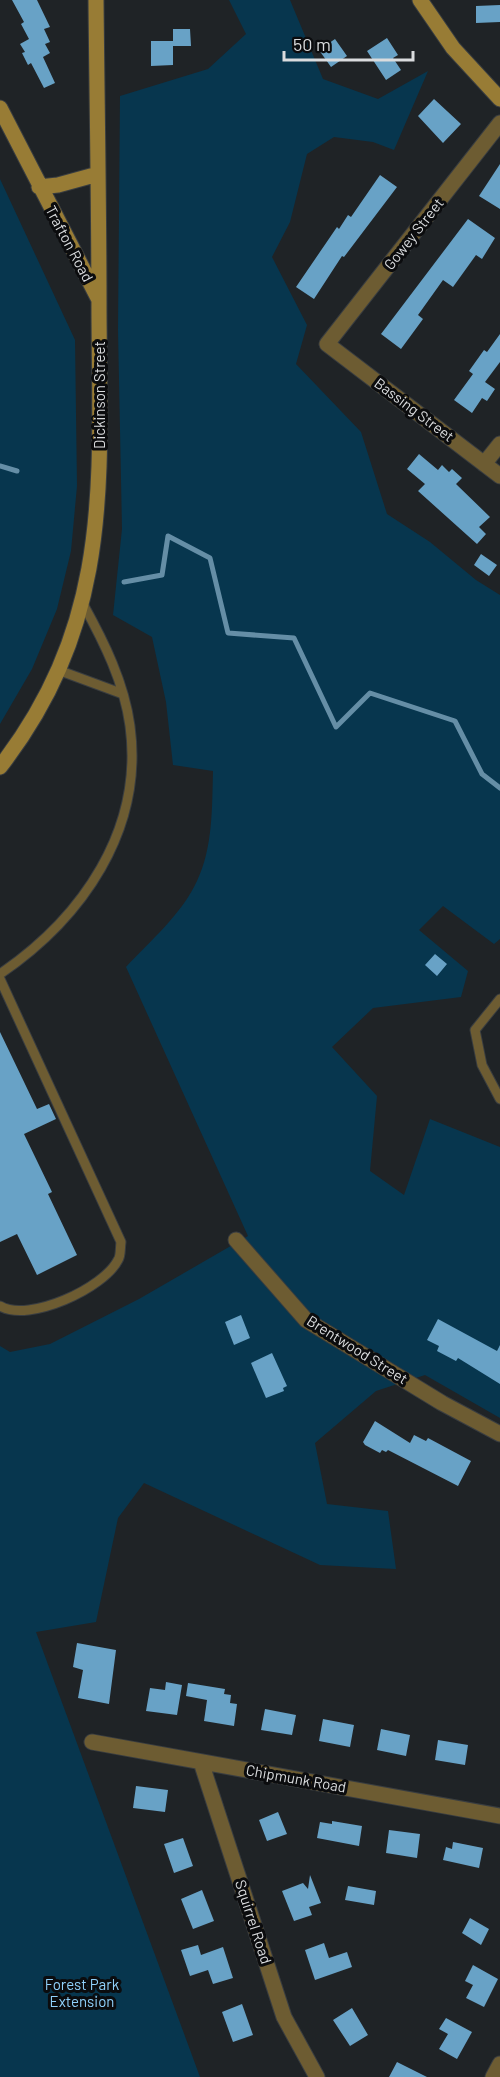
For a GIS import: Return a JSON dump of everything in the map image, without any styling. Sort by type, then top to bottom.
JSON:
[{"type":"main road","name":"Dickinson Street","points":[[0,767],[37,715],[58,670],[83,603],[93,557],[99,486],[96,0]]},
{"type":"main road","points":[[420,0],[453,48],[500,99]]},
{"type":"main road","name":"Trafton Road","points":[[0,108],[39,188],[99,301]]},
{"type":"main road","name":"Trafton Road","points":[[39,188],[98,174]]},
{"type":"street","name":"Gowey Street","points":[[327,344],[500,123]]},
{"type":"street","name":"Bassing Street","points":[[327,344],[500,476]]},
{"type":"street","points":[[484,464],[500,444]]},
{"type":"street","name":"Brentwood Street","points":[[236,1240],[306,1320],[442,1403],[500,1434]]},
{"type":"street","name":"Chipmunk Road","points":[[92,1742],[500,1815]]},
{"type":"street","name":"Squirrel Road","points":[[201,1762],[285,2017],[317,2077]]},
{"type":"street","points":[[493,2077],[500,2064]]},
{"type":"lane","points":[[0,974],[46,939],[65,920],[96,879],[118,835],[132,778],[130,725],[123,694],[100,635],[83,603]]},
{"type":"lane","points":[[58,670],[123,694]]},
{"type":"lane","points":[[0,979],[121,1242],[119,1260],[103,1279],[54,1305],[27,1310],[0,1306]]},
{"type":"lane","points":[[500,999],[475,1030],[482,1065],[500,1100]]},
{"type":"green space","name":"Forest Park Extension","points":[[229,0],[290,0],[323,79],[378,99],[428,71],[394,150],[373,142],[334,137],[307,154],[290,222],[272,257],[307,325],[296,364],[361,432],[387,514],[430,542],[476,580],[500,595],[500,939],[494,944],[443,906],[419,930],[468,971],[461,997],[373,1008],[332,1047],[377,1096],[370,1171],[404,1195],[430,1119],[500,1147],[500,1418],[425,1375],[376,1391],[315,1443],[327,1504],[388,1511],[396,1569],[320,1565],[144,1483],[118,1518],[96,1622],[36,1632],[200,2077],[0,2077],[0,1346],[10,1352],[50,1344],[139,1299],[248,1236],[126,967],[174,916],[197,881],[209,841],[213,771],[173,765],[166,702],[152,637],[113,615],[122,529],[118,330],[120,96],[208,69],[246,34]]},
{"type":"green space","points":[[0,179],[75,340],[77,486],[71,551],[57,609],[32,669],[0,724]]},
{"type":"building","points":[[12,0],[37,0],[50,27],[44,29],[50,42],[45,44],[50,53],[43,57],[55,83],[44,88],[31,63],[28,65],[22,53],[25,52],[20,44],[29,39],[21,24],[24,22]]},
{"type":"building","points":[[500,5],[500,22],[476,23],[476,6]]},
{"type":"building","points":[[173,29],[190,29],[191,46],[173,46]]},
{"type":"building","points":[[387,38],[398,55],[393,58],[401,70],[386,80],[367,51]]},
{"type":"building","points":[[335,39],[347,56],[331,67],[319,50]]},
{"type":"building","points":[[151,41],[173,41],[173,65],[151,66]]},
{"type":"building","points":[[434,99],[461,124],[443,143],[418,116]]},
{"type":"building","points":[[500,164],[500,209],[479,196]]},
{"type":"building","points":[[380,175],[397,187],[344,257],[342,256],[314,299],[296,287],[337,227],[339,229],[348,215],[351,217]]},
{"type":"building","points":[[468,219],[495,238],[482,259],[476,255],[453,287],[443,280],[418,315],[423,319],[401,349],[381,334]]},
{"type":"building","points":[[500,334],[500,362],[485,382],[495,389],[487,401],[482,398],[472,413],[454,400],[473,374],[469,371],[484,350],[487,352]]},
{"type":"building","points":[[419,454],[438,470],[442,465],[449,472],[452,469],[462,478],[456,484],[490,517],[479,527],[486,534],[477,544],[418,491],[425,484],[407,469]]},
{"type":"building","points":[[481,554],[497,565],[489,576],[474,565]]},
{"type":"building","points":[[435,954],[447,964],[437,976],[425,965]]},
{"type":"building","points":[[0,1032],[37,1109],[49,1104],[56,1119],[24,1134],[52,1192],[48,1194],[77,1255],[37,1275],[17,1234],[0,1242]]},
{"type":"building","points":[[241,1315],[250,1338],[234,1345],[225,1322]]},
{"type":"building","points":[[438,1319],[497,1351],[500,1345],[500,1384],[458,1358],[456,1361],[437,1351],[439,1346],[427,1340]]},
{"type":"building","points":[[272,1353],[287,1386],[283,1388],[284,1391],[266,1398],[251,1363]]},
{"type":"building","points":[[375,1421],[410,1443],[414,1435],[426,1441],[428,1438],[471,1461],[458,1486],[388,1450],[386,1452],[382,1450],[380,1453],[365,1445],[363,1442]]},
{"type":"building","points":[[77,1643],[116,1650],[109,1704],[78,1698],[83,1670],[73,1667]]},
{"type":"building","points":[[166,1682],[182,1685],[177,1715],[146,1711],[150,1688],[165,1690]]},
{"type":"building","points":[[188,1683],[225,1689],[224,1694],[231,1695],[230,1703],[237,1704],[234,1726],[204,1721],[207,1700],[186,1696]]},
{"type":"building","points":[[265,1709],[296,1715],[292,1735],[261,1730]]},
{"type":"building","points":[[323,1719],[354,1725],[350,1747],[319,1741]]},
{"type":"building","points":[[381,1729],[410,1735],[406,1756],[377,1750]]},
{"type":"building","points":[[438,1740],[468,1745],[465,1765],[435,1760]]},
{"type":"building","points":[[136,1786],[168,1790],[165,1812],[133,1808]]},
{"type":"building","points":[[278,1812],[287,1834],[267,1841],[259,1820]]},
{"type":"building","points":[[332,1821],[362,1826],[359,1846],[317,1838],[320,1822],[332,1824]]},
{"type":"building","points":[[389,1830],[420,1834],[417,1858],[386,1853]]},
{"type":"building","points":[[183,1838],[193,1866],[174,1873],[164,1844]]},
{"type":"building","points":[[453,1842],[483,1848],[479,1868],[443,1860],[446,1847],[452,1849]]},
{"type":"building","points":[[310,1875],[321,1903],[309,1907],[312,1915],[294,1921],[282,1891],[303,1883],[308,1889]]},
{"type":"building","points":[[348,1886],[376,1891],[374,1905],[345,1900]]},
{"type":"building","points":[[202,1890],[214,1921],[193,1929],[181,1899]]},
{"type":"building","points":[[470,1918],[489,1929],[481,1945],[462,1933]]},
{"type":"building","points":[[324,1943],[329,1958],[347,1952],[352,1967],[315,1980],[305,1950]]},
{"type":"building","points":[[198,1945],[201,1955],[223,1947],[233,1978],[213,1984],[208,1970],[190,1976],[181,1950]]},
{"type":"building","points":[[473,1965],[498,1979],[484,2007],[466,1998],[473,1985],[465,1981]]},
{"type":"building","points":[[242,2004],[253,2035],[233,2042],[222,2012]]},
{"type":"building","points":[[352,2008],[368,2035],[350,2046],[333,2020]]},
{"type":"building","points":[[446,2018],[472,2032],[457,2059],[439,2049],[448,2034],[439,2029]]},
{"type":"building","points":[[397,2062],[427,2077],[389,2077]]},
{"type":"waterway","points":[[0,466],[17,471]]},
{"type":"waterway","points":[[124,582],[162,575],[168,536],[210,558],[228,633],[294,638],[336,727],[370,693],[455,721],[482,774],[500,788]]}]
